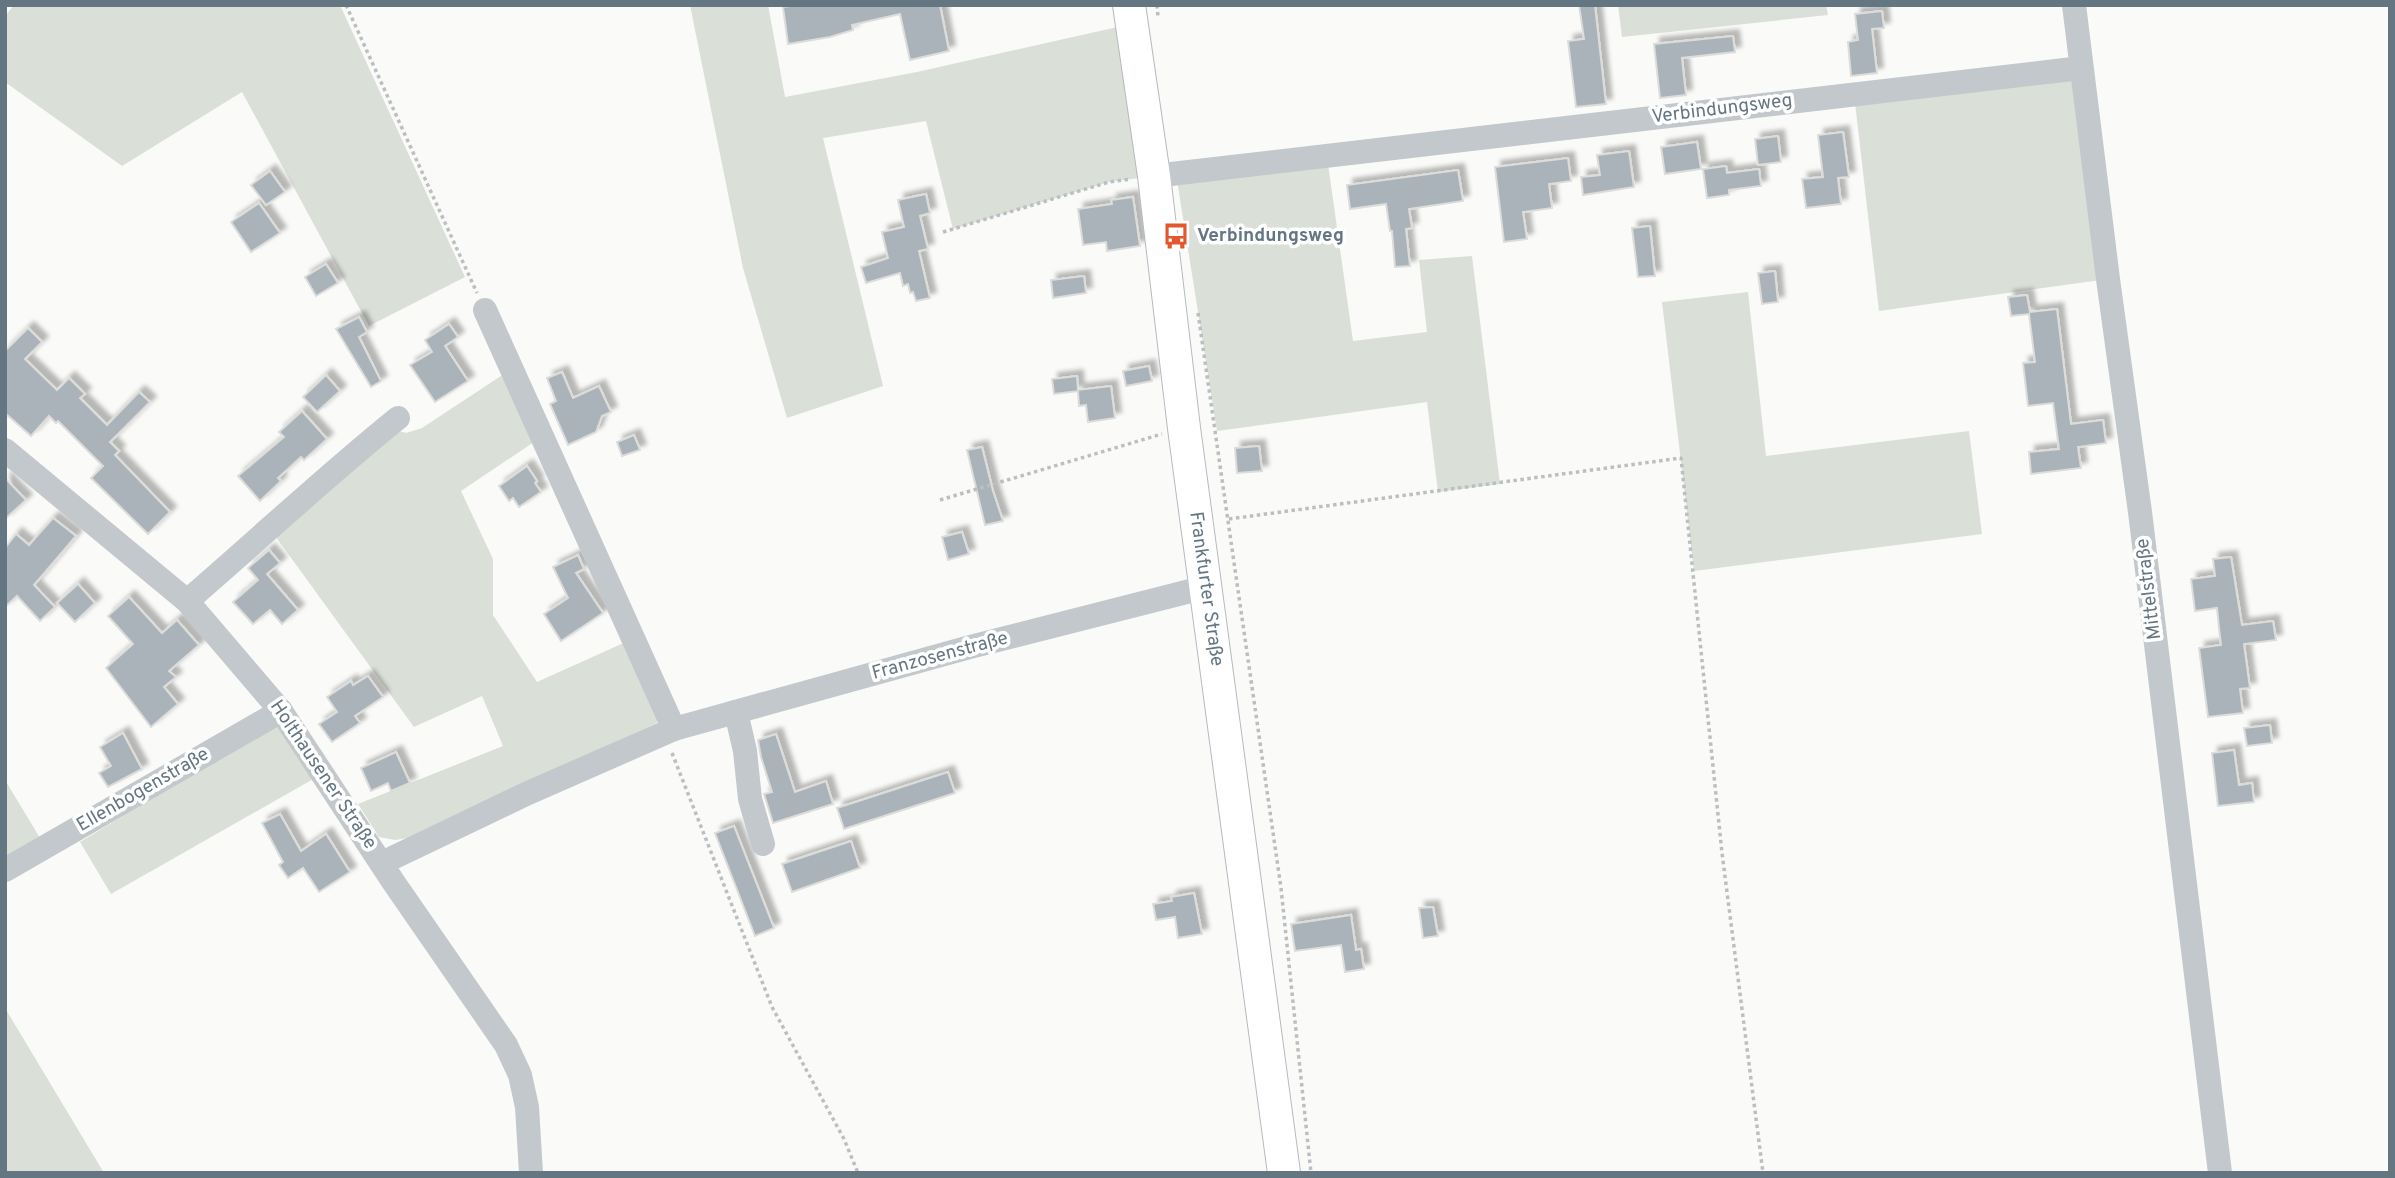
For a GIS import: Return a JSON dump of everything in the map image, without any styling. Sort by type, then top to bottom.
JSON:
[{"type":"main road","name":"Frankfurter Straße","points":[[1129,5],[1154,176],[1184,428],[1284,1173]]},
{"type":"street","name":"Mittelstraße","points":[[2074,5],[2140,512],[2220,1173]]},
{"type":"street","name":"Verbindungsweg","points":[[1154,176],[2081,68]]},
{"type":"street","points":[[485,310],[670,731]]},
{"type":"street","points":[[187,601],[271,530],[347,459],[398,418]]},
{"type":"street","name":"Holthausener Straße","points":[[5,450],[187,601],[281,711],[506,1045],[520,1075],[527,1107],[531,1173]]},
{"type":"street","name":"Franzosenstraße","points":[[382,863],[526,794],[670,731],[970,647],[1206,587]]},
{"type":"street","name":"Ellenbogenstraße","points":[[5,870],[281,711]]},
{"type":"street","points":[[736,712],[745,751],[750,799],[763,844]]},
{"type":"path","points":[[346,5],[485,310]]},
{"type":"path","points":[[1157,5],[1158,18]]},
{"type":"path","points":[[943,232],[1109,182],[1154,176]]},
{"type":"path","points":[[1197,309],[1281,888],[1311,1173]]},
{"type":"path","points":[[940,500],[1184,428]]},
{"type":"path","points":[[1229,519],[1681,458],[1721,853],[1763,1173]]},
{"type":"path","points":[[670,731],[684,788],[772,1007],[844,1139],[858,1173]]},
{"type":"shaded area","points":[[14,5],[340,5],[465,277],[369,326],[242,92],[122,166],[5,82],[5,16]]},
{"type":"shaded area","points":[[690,5],[768,5],[785,97],[917,72],[1131,24],[1154,176],[1109,182],[953,229],[926,121],[823,138],[883,386],[787,418],[743,268]]},
{"type":"shaded area","points":[[1618,5],[1826,5],[1828,15],[1622,37]]},
{"type":"shaded area","points":[[2081,68],[2108,279],[1879,311],[1854,94]]},
{"type":"shaded area","points":[[1328,164],[1353,341],[1427,332],[1419,260],[1472,256],[1500,484],[1438,492],[1427,402],[1217,431],[1176,174]]},
{"type":"shaded area","points":[[1748,292],[1766,456],[1969,431],[1982,534],[1694,571],[1662,302]]},
{"type":"shaded area","points":[[507,372],[537,440],[461,491],[493,559],[493,615],[537,682],[628,641],[659,716],[657,723],[408,838],[395,840],[379,837],[358,804],[503,746],[482,696],[414,727],[273,533],[399,431],[406,433],[422,428]]},
{"type":"shaded area","points":[[277,723],[315,778],[111,894],[80,842]]},
{"type":"shaded area","points":[[5,780],[43,843],[5,864]]},
{"type":"shaded area","points":[[5,1008],[104,1173],[5,1173]]},
{"type":"building","points":[[940,5],[949,51],[910,60],[900,14],[852,25],[853,30],[830,37],[788,44],[783,7]]},
{"type":"building","points":[[1579,5],[1595,5],[1606,104],[1576,107],[1568,41],[1584,39]]},
{"type":"building","points":[[1882,11],[1884,28],[1872,29],[1877,73],[1851,76],[1848,42],[1858,40],[1855,14]]},
{"type":"building","points":[[1733,36],[1735,52],[1682,58],[1686,95],[1660,98],[1654,44]]},
{"type":"building","points":[[1843,132],[1849,177],[1838,178],[1841,204],[1806,208],[1802,179],[1823,177],[1818,135]]},
{"type":"building","points":[[1778,136],[1781,162],[1758,165],[1755,139]]},
{"type":"building","points":[[1697,142],[1701,169],[1665,174],[1661,147]]},
{"type":"building","points":[[1629,151],[1634,187],[1583,195],[1581,177],[1600,175],[1597,155]]},
{"type":"building","points":[[1568,158],[1571,181],[1549,184],[1552,208],[1523,212],[1527,239],[1504,242],[1495,167]]},
{"type":"building","points":[[1726,166],[1727,173],[1759,169],[1761,186],[1729,190],[1729,195],[1707,198],[1703,169]]},
{"type":"building","points":[[1458,170],[1463,201],[1409,209],[1412,228],[1406,229],[1410,266],[1395,267],[1392,231],[1386,204],[1350,209],[1347,185]]},
{"type":"building","points":[[270,171],[285,192],[266,205],[251,185]]},
{"type":"building","points":[[926,194],[930,213],[920,216],[928,249],[919,251],[930,298],[916,301],[908,284],[903,286],[900,273],[866,283],[861,267],[888,258],[882,232],[904,227],[898,200]]},
{"type":"building","points":[[1133,197],[1140,246],[1107,251],[1106,242],[1083,245],[1078,209],[1112,204],[1111,200]]},
{"type":"building","points":[[259,203],[280,233],[251,252],[231,222]]},
{"type":"building","points":[[1650,226],[1655,276],[1638,277],[1632,228]]},
{"type":"building","points":[[326,264],[338,283],[316,296],[305,277]]},
{"type":"building","points":[[1775,271],[1778,302],[1762,304],[1758,273]]},
{"type":"building","points":[[1084,276],[1086,293],[1053,298],[1051,280]]},
{"type":"building","points":[[2027,295],[2030,312],[2057,309],[2071,424],[2103,420],[2106,443],[2078,447],[2081,468],[2031,474],[2029,452],[2059,449],[2053,403],[2028,406],[2023,363],[2035,362],[2029,314],[2011,316],[2008,297]]},
{"type":"building","points":[[359,317],[367,332],[359,337],[381,381],[371,387],[336,329]]},
{"type":"building","points":[[449,324],[458,337],[445,346],[468,381],[435,402],[410,365],[432,352],[425,340]]},
{"type":"building","points":[[28,328],[42,342],[25,359],[57,390],[69,378],[85,394],[80,398],[107,425],[139,392],[150,402],[110,442],[119,451],[115,455],[170,512],[148,534],[91,478],[103,466],[58,421],[56,423],[49,416],[31,436],[5,413],[5,351]]},
{"type":"building","points":[[1149,366],[1152,381],[1126,386],[1123,371]]},
{"type":"building","points":[[562,372],[573,398],[599,386],[611,412],[602,416],[596,432],[568,445],[550,404],[556,401],[547,378]]},
{"type":"building","points":[[326,375],[340,391],[317,412],[303,397]]},
{"type":"building","points":[[1077,376],[1078,390],[1111,386],[1115,418],[1088,422],[1086,405],[1079,406],[1078,391],[1054,394],[1052,379]]},
{"type":"building","points":[[302,411],[327,439],[304,460],[301,457],[278,478],[281,481],[260,501],[238,476],[284,437],[279,432]]},
{"type":"building","points":[[634,435],[640,450],[622,456],[617,442]]},
{"type":"building","points":[[1259,446],[1262,471],[1237,473],[1235,448]]},
{"type":"building","points":[[982,447],[1003,521],[985,525],[967,450]]},
{"type":"building","points":[[527,466],[541,492],[519,507],[513,498],[509,501],[499,486]]},
{"type":"building","points":[[5,478],[26,500],[5,519]]},
{"type":"building","points":[[53,518],[76,536],[34,585],[55,607],[40,621],[17,596],[5,607],[5,548],[16,534],[29,545]]},
{"type":"building","points":[[962,532],[969,554],[948,560],[942,537]]},
{"type":"building","points":[[269,550],[280,563],[267,574],[298,610],[282,624],[270,610],[253,624],[233,602],[258,580],[248,568]]},
{"type":"building","points":[[578,555],[584,569],[576,573],[603,613],[561,641],[544,614],[568,598],[553,567]]},
{"type":"building","points":[[2231,557],[2242,625],[2273,621],[2276,640],[2244,644],[2250,688],[2240,689],[2243,713],[2208,717],[2199,648],[2221,645],[2217,608],[2195,611],[2191,579],[2215,576],[2213,559]]},
{"type":"building","points":[[78,584],[95,603],[75,622],[57,603]]},
{"type":"building","points":[[129,597],[162,633],[177,620],[199,645],[169,671],[176,677],[164,687],[178,704],[151,727],[106,668],[133,644],[108,616]]},
{"type":"building","points":[[368,676],[383,697],[355,716],[360,723],[332,742],[319,724],[337,712],[327,697],[351,681],[353,685]]},
{"type":"building","points":[[2270,725],[2272,743],[2247,746],[2244,728]]},
{"type":"building","points":[[123,733],[142,769],[108,787],[99,773],[111,766],[100,747]]},
{"type":"building","points":[[776,734],[795,792],[826,781],[833,804],[773,823],[764,794],[772,792],[758,740]]},
{"type":"building","points":[[2234,750],[2239,785],[2252,783],[2254,802],[2218,806],[2212,753]]},
{"type":"building","points":[[396,752],[410,783],[391,791],[388,783],[371,791],[361,768]]},
{"type":"building","points":[[948,772],[955,793],[844,829],[837,808]]},
{"type":"building","points":[[280,814],[301,851],[326,834],[350,872],[319,892],[303,868],[288,878],[279,865],[283,862],[262,823]]},
{"type":"building","points":[[734,826],[774,928],[755,936],[715,833]]},
{"type":"building","points":[[851,841],[860,868],[792,892],[782,864]]},
{"type":"building","points":[[1194,893],[1202,934],[1178,938],[1175,917],[1156,920],[1153,904]]},
{"type":"building","points":[[1433,907],[1438,936],[1423,938],[1419,908]]},
{"type":"building","points":[[1351,915],[1356,950],[1361,949],[1364,969],[1345,972],[1341,945],[1295,951],[1291,924]]},
{"type":"place","name":"Verbindungsweg","points":[[1176,236]]}]
